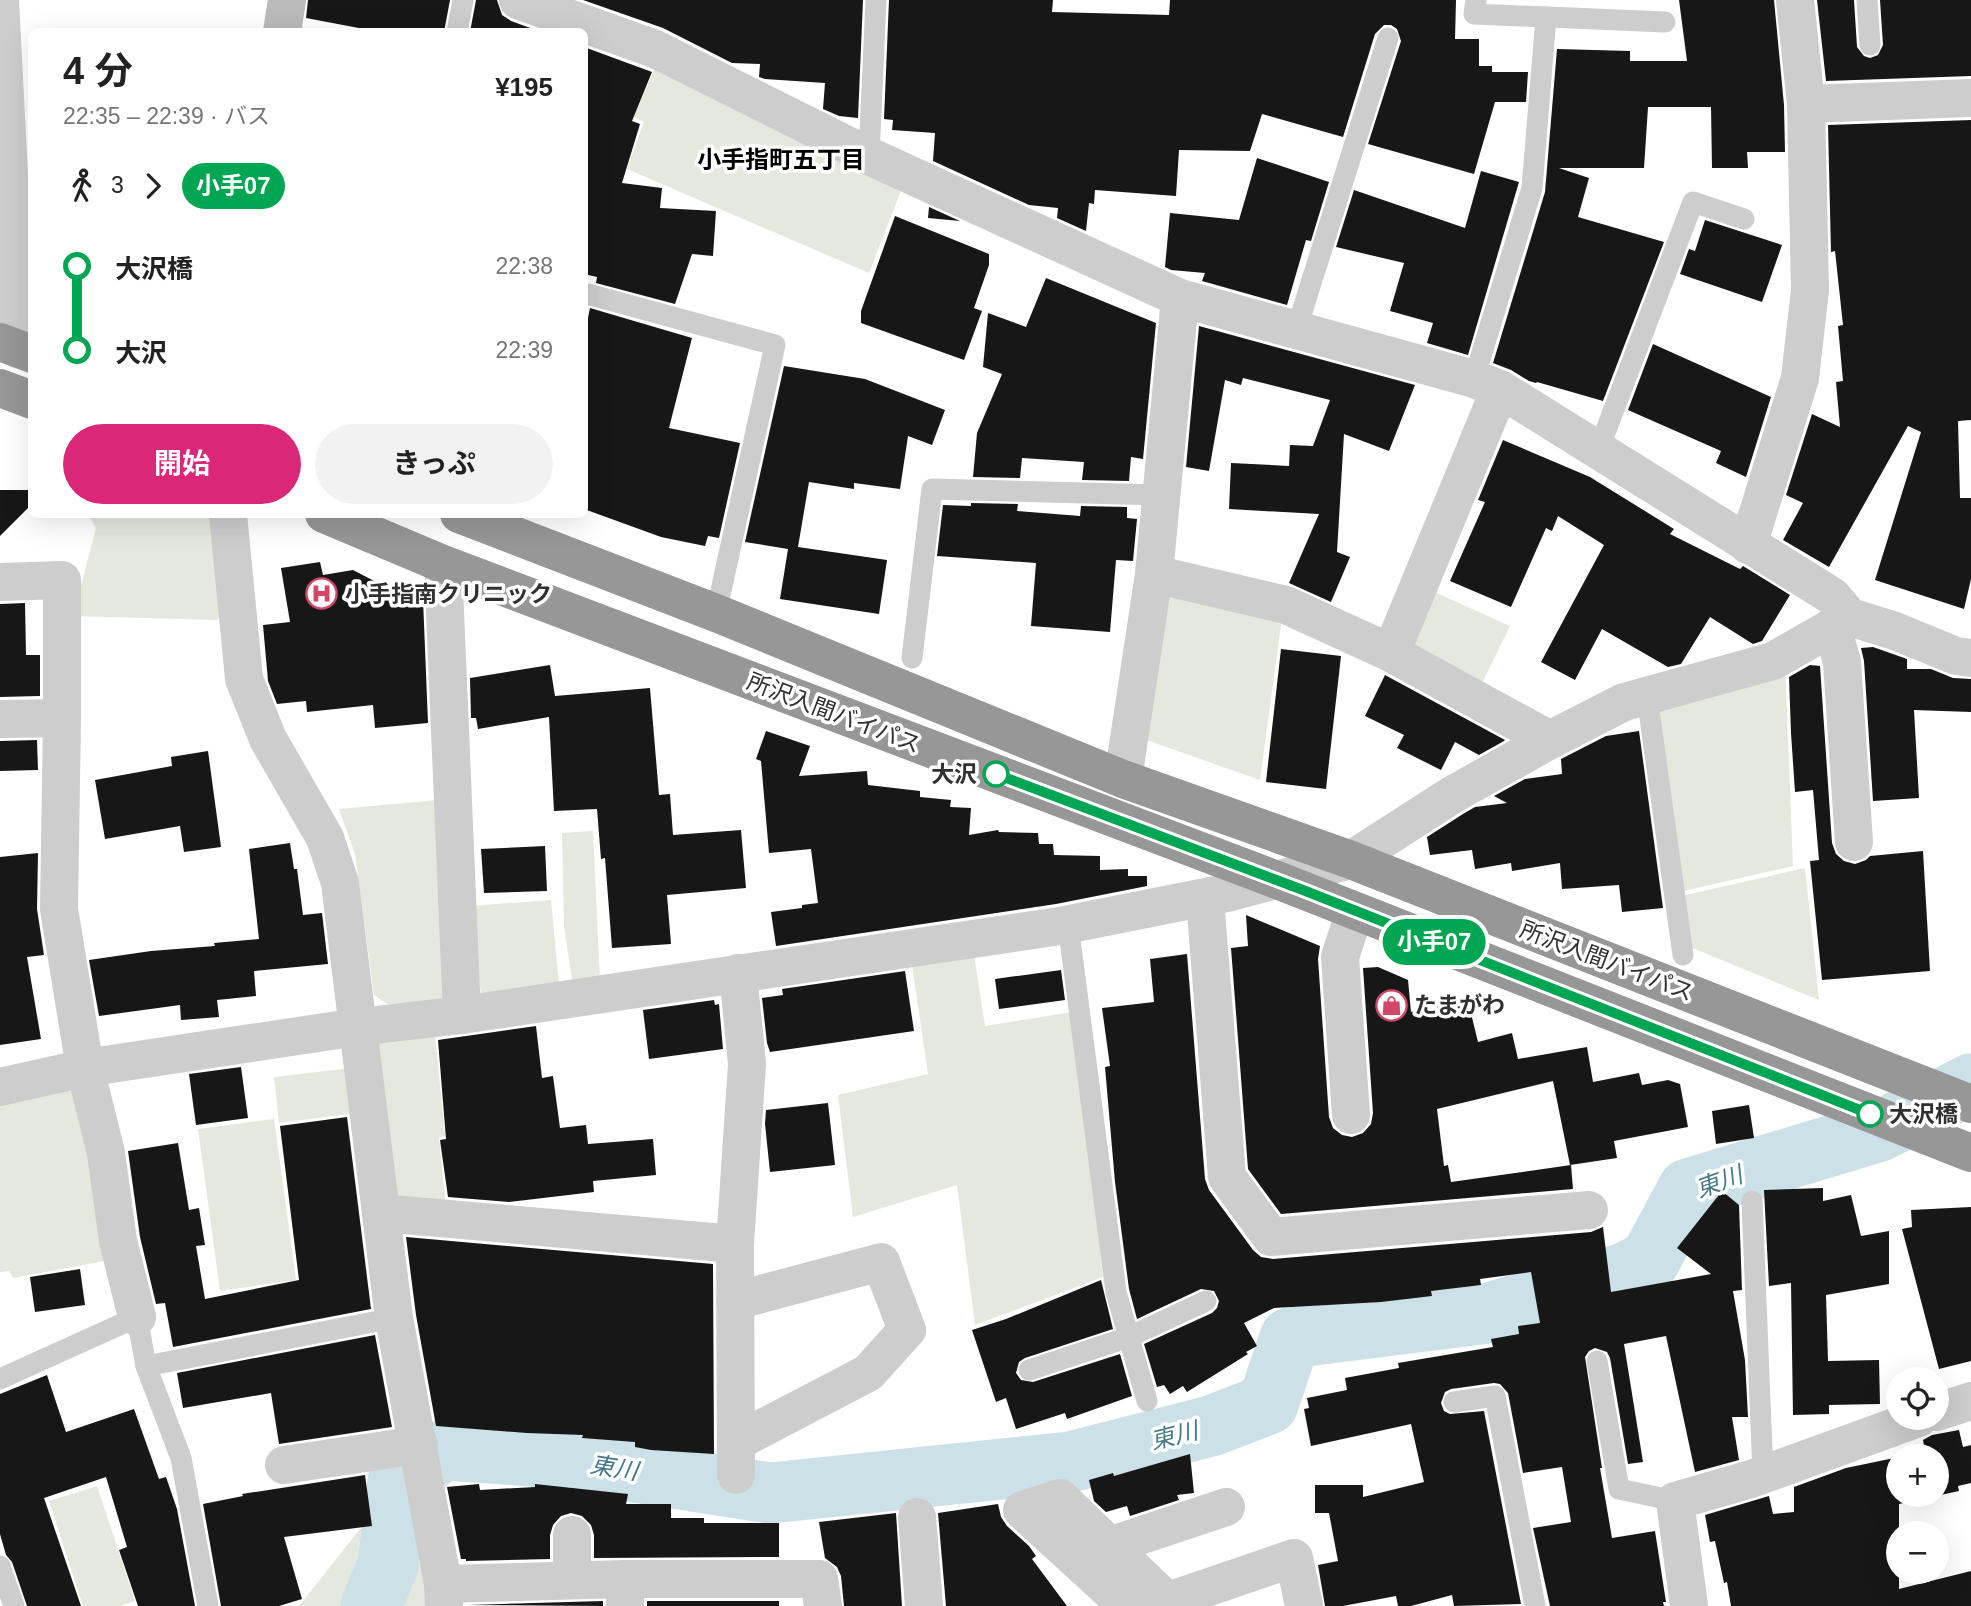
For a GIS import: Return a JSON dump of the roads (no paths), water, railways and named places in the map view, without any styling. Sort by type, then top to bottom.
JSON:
[{"type":"highway","points":[[0,388],[28,398]]},
{"type":"highway","name":"所沢入間バイパス","points":[[333,518],[443,565],[1277,880],[1958,1148]]},
{"type":"highway","name":"所沢入間バイパス","points":[[469,518],[716,613],[1123,779],[1351,860],[1971,1104]]},
{"type":"street","points":[[0,0],[17,349]]},
{"type":"street","points":[[283,28],[287,0]]},
{"type":"street","points":[[519,0],[656,49],[869,156],[1180,298],[1487,384],[1832,596],[1841,622],[1854,842]]},
{"type":"street","points":[[1748,545],[1800,378],[1811,290],[1806,104],[1795,0]]},
{"type":"street","points":[[1806,104],[1971,98]]},
{"type":"street","points":[[1123,779],[1154,574],[1180,298]]},
{"type":"street","points":[[1391,653],[1487,384]]},
{"type":"street","points":[[228,518],[244,679],[268,739],[325,838],[340,883],[394,1318],[444,1595],[572,1580],[625,1592],[819,1579],[823,1606]]},
{"type":"street","points":[[443,565],[462,1015]]},
{"type":"street","points":[[1154,574],[1286,605],[1391,653],[1550,740]]},
{"type":"street","points":[[0,582],[62,580],[59,909],[85,1068],[106,1153],[118,1241],[137,1317]]},
{"type":"street","points":[[0,1087],[85,1068],[738,974],[1068,924],[1205,899],[1351,860],[1452,795],[1624,702],[1773,661],[1841,622],[1895,631],[1956,656],[1971,658]]},
{"type":"street","points":[[0,719],[62,718]]},
{"type":"street","points":[[1205,899],[1227,1177],[1271,1237],[1589,1210]]},
{"type":"street","points":[[1351,1115],[1340,957],[1355,911]]},
{"type":"street","points":[[735,1301],[881,1262],[907,1330],[868,1373],[736,1459],[735,1301],[735,1244],[747,1064],[738,974]]},
{"type":"street","points":[[381,1213],[735,1244]]},
{"type":"street","points":[[1949,1408],[1971,1401]]},
{"type":"street","points":[[1689,1606],[1675,1501],[1763,1475],[1886,1430]]},
{"type":"street","points":[[284,1465],[421,1460]]},
{"type":"street","points":[[1127,1606],[1022,1510],[1060,1498],[1165,1604],[1294,1558],[1304,1606]]},
{"type":"street","points":[[1109,1546],[1226,1507]]},
{"type":"street","points":[[918,1517],[924,1606]]},
{"type":"street","points":[[572,1535],[572,1580]]},
{"type":"lane","points":[[458,28],[463,0]]},
{"type":"lane","points":[[869,156],[876,0]]},
{"type":"lane","points":[[1476,0],[1475,14],[1665,22]]},
{"type":"lane","points":[[1867,0],[1871,45]]},
{"type":"lane","points":[[1487,384],[1532,188],[1546,17]]},
{"type":"lane","points":[[1296,331],[1388,38]]},
{"type":"lane","points":[[1598,451],[1693,202],[1744,219]]},
{"type":"lane","points":[[588,294],[775,345],[716,613]]},
{"type":"lane","points":[[912,658],[932,489],[1162,495]]},
{"type":"lane","points":[[1647,696],[1684,955]]},
{"type":"lane","points":[[1068,924],[1116,1292],[1147,1401]]},
{"type":"lane","points":[[1752,1201],[1763,1475]]},
{"type":"lane","points":[[1029,1370],[1129,1337],[1206,1301]]},
{"type":"lane","points":[[0,1379],[137,1317],[146,1366],[181,1458],[208,1606]]},
{"type":"lane","points":[[146,1366],[394,1318]]},
{"type":"lane","points":[[1597,1361],[1619,1489],[1675,1501]]},
{"type":"lane","points":[[1454,1402],[1495,1396],[1535,1606]]},
{"type":"lane","points":[[0,1566],[14,1606]]},
{"type":"waterway","name":"東川","points":[[371,1606],[388,1565],[398,1481],[444,1450],[533,1456],[770,1493],[1070,1462],[1211,1426],[1268,1404],[1290,1338],[1489,1313],[1625,1273],[1650,1260],[1688,1189],[1880,1131],[1971,1084]]},
{"type":"place","name":"小手指南クリニック","points":[[322,594]]},
{"type":"place","name":"大沢","points":[[996,774]]},
{"type":"place","name":"たまがわ","points":[[1391,1005]]},
{"type":"place","name":"大沢橋","points":[[1870,1114]]},
{"type":"district","name":"小手指町五丁目","points":[[781,160]]}]
